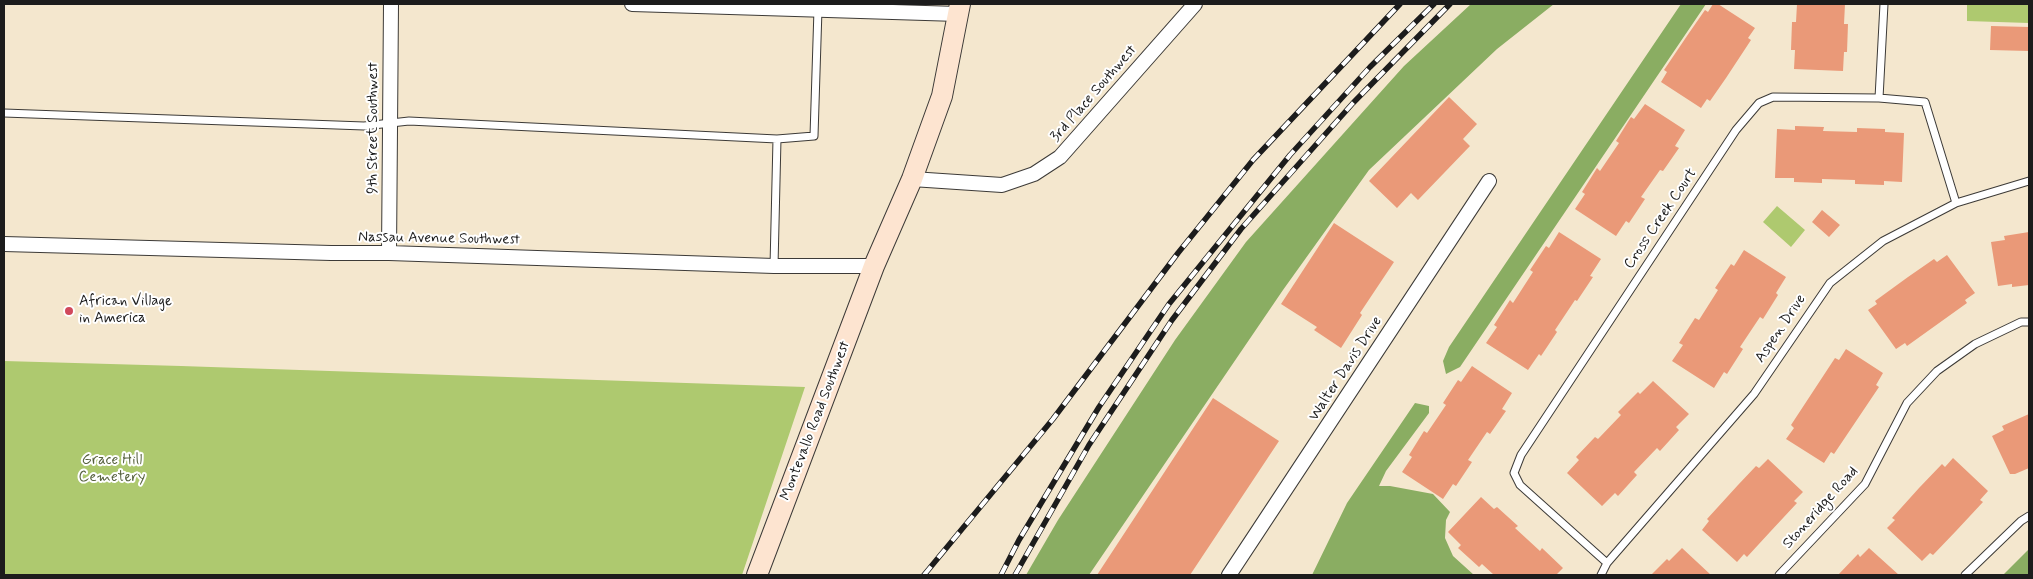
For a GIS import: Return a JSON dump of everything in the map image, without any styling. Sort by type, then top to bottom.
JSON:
[{"type":"main road","name":"Montevallo Road Southwest","points":[[758,575],[874,266],[912,179],[942,96],[959,9]]},
{"type":"street","name":"9th Street Southwest","points":[[389,253],[391,4]]},
{"type":"street","points":[[632,4],[818,9],[853,7],[959,9]]},
{"type":"street","name":"3rd Place Southwest","points":[[912,179],[1002,185],[1034,174],[1060,157],[1195,4]]},
{"type":"street","name":"Walter Davis Drive","points":[[1229,575],[1489,181]]},
{"type":"street","name":"Nassau Avenue Southwest","points":[[4,244],[330,254],[389,253],[774,266],[874,266]]},
{"type":"lane","points":[[1879,98],[1884,4]]},
{"type":"lane","points":[[4,113],[364,126],[390,122],[409,122],[777,139],[814,136],[818,9]]},
{"type":"lane","name":"Cross Creek Court","points":[[1608,563],[1520,485],[1514,473],[1521,455],[1736,130],[1759,103],[1773,97],[1879,98],[1925,102],[1956,203]]},
{"type":"lane","points":[[774,266],[777,139]]},
{"type":"lane","name":"Aspen Drive","points":[[1601,575],[1608,563],[1754,394],[1830,283],[1883,241],[1956,203],[2029,181]]},
{"type":"lane","name":"Stoneridge Road","points":[[1779,575],[1865,484],[1907,404],[1937,371],[1975,344],[2022,322],[2029,322]]},
{"type":"lane","points":[[1965,575],[2029,516]]},
{"type":"green space","points":[[1471,4],[1554,4],[1497,49],[1369,170],[1283,290],[1089,575],[1026,575],[1058,520],[1175,340],[1246,242],[1404,66]]},
{"type":"green space","points":[[1681,4],[1706,4],[1460,367],[1446,374],[1443,361],[1449,347]]},
{"type":"green space","points":[[1967,4],[2029,4],[2029,23],[1967,21]]},
{"type":"green space","points":[[1777,206],[1805,230],[1791,247],[1763,222]]},
{"type":"green space","name":"Grace Hill Cemetery","points":[[4,361],[805,387],[742,575],[4,575]]},
{"type":"green space","points":[[1415,403],[1429,406],[1429,413],[1386,471],[1379,486],[1390,486],[1433,494],[1450,512],[1446,520],[1445,538],[1453,556],[1474,575],[1312,575],[1347,503]]},
{"type":"green space","points":[[2029,549],[2029,575],[2003,575]]},
{"type":"building","points":[[1713,4],[1718,4],[1755,28],[1748,38],[1751,40],[1726,78],[1710,101],[1707,99],[1701,108],[1661,82],[1667,72],[1664,70],[1705,10],[1708,12]]},
{"type":"building","points":[[1797,4],[1845,4],[1844,24],[1848,24],[1847,52],[1844,52],[1843,71],[1794,69],[1795,50],[1791,50],[1792,22],[1796,22]]},
{"type":"building","points":[[1991,26],[2029,27],[2029,51],[1990,50]]},
{"type":"building","points":[[1449,97],[1477,124],[1463,139],[1470,146],[1418,200],[1411,193],[1397,208],[1369,181]]},
{"type":"building","points":[[1645,104],[1685,130],[1675,146],[1679,148],[1663,171],[1660,170],[1641,197],[1645,199],[1629,223],[1626,221],[1616,236],[1575,209],[1585,194],[1582,192],[1597,168],[1600,171],[1619,143],[1616,141],[1631,117],[1634,119]]},
{"type":"building","points":[[1795,126],[1824,127],[1823,131],[1857,132],[1857,128],[1885,129],[1885,132],[1904,133],[1902,182],[1884,181],[1884,185],[1855,184],[1855,180],[1822,179],[1822,183],[1794,182],[1794,178],[1775,178],[1777,129],[1795,130]]},
{"type":"building","points":[[1822,210],[1840,225],[1829,237],[1812,222]]},
{"type":"building","points":[[1334,223],[1394,262],[1360,313],[1362,315],[1341,348],[1314,330],[1317,327],[1281,304]]},
{"type":"building","points":[[1559,232],[1601,259],[1590,276],[1593,277],[1555,330],[1557,332],[1541,356],[1539,354],[1528,370],[1486,343],[1497,327],[1494,325],[1510,300],[1513,303],[1533,272],[1530,270],[1546,246],[1549,248]]},
{"type":"building","points":[[2029,232],[2029,285],[2012,287],[2012,284],[1998,286],[1991,242],[2005,240],[2004,236]]},
{"type":"building","points":[[1744,250],[1786,277],[1776,293],[1778,295],[1763,319],[1760,317],[1740,347],[1743,349],[1727,374],[1724,372],[1714,388],[1672,361],[1683,345],[1679,343],[1695,318],[1699,320],[1718,290],[1715,288],[1731,264],[1734,266]]},
{"type":"building","points":[[1947,255],[1975,293],[1965,300],[1967,303],[1907,346],[1905,343],[1896,349],[1868,310],[1877,304],[1875,301],[1908,277],[1934,259],[1937,262]]},
{"type":"building","points":[[1846,349],[1883,373],[1876,385],[1879,387],[1834,454],[1831,452],[1824,463],[1786,439],[1794,428],[1791,425],[1835,358],[1839,360]]},
{"type":"building","points":[[1472,366],[1512,393],[1502,409],[1506,411],[1490,434],[1487,432],[1468,460],[1472,462],[1456,486],[1453,484],[1443,499],[1402,472],[1412,457],[1409,455],[1424,431],[1427,433],[1446,405],[1443,403],[1458,380],[1461,382]]},
{"type":"building","points":[[1653,381],[1689,414],[1676,427],[1679,430],[1660,451],[1657,448],[1634,472],[1637,475],[1618,496],[1615,493],[1602,506],[1567,473],[1579,460],[1576,457],[1595,437],[1598,439],[1621,415],[1618,412],[1638,392],[1640,394]]},
{"type":"building","points":[[1213,398],[1279,441],[1190,575],[1097,575]]},
{"type":"building","points":[[2029,414],[2029,468],[2015,474],[2010,474],[1992,436],[2004,430],[2002,426]]},
{"type":"building","points":[[1953,458],[1988,491],[1980,500],[1983,502],[1956,531],[1933,555],[1930,553],[1922,561],[1887,528],[1895,520],[1892,518],[1919,488],[1942,464],[1945,467]]},
{"type":"building","points":[[1768,459],[1803,492],[1794,501],[1797,503],[1747,557],[1744,554],[1737,562],[1702,530],[1709,521],[1707,519],[1738,485],[1756,466],[1759,468]]},
{"type":"building","points":[[1481,497],[1494,509],[1497,507],[1518,526],[1515,528],[1540,551],[1542,548],[1563,568],[1556,575],[1494,575],[1482,564],[1479,567],[1458,548],[1461,545],[1448,532]]},
{"type":"building","points":[[1682,548],[1711,575],[1651,575],[1667,559],[1669,561]]},
{"type":"building","points":[[1869,548],[1899,575],[1838,575],[1858,554],[1860,557]]},
{"type":"railway","points":[[924,575],[1053,419],[1178,253],[1253,160],[1400,4]]},
{"type":"railway","points":[[1001,575],[1019,540],[1099,407],[1169,304],[1290,155],[1370,67],[1434,4]]},
{"type":"railway","points":[[1015,575],[1089,445],[1172,320],[1241,229],[1353,103],[1450,4]]},
{"type":"place","name":"African Village in America","points":[[69,311]]}]
